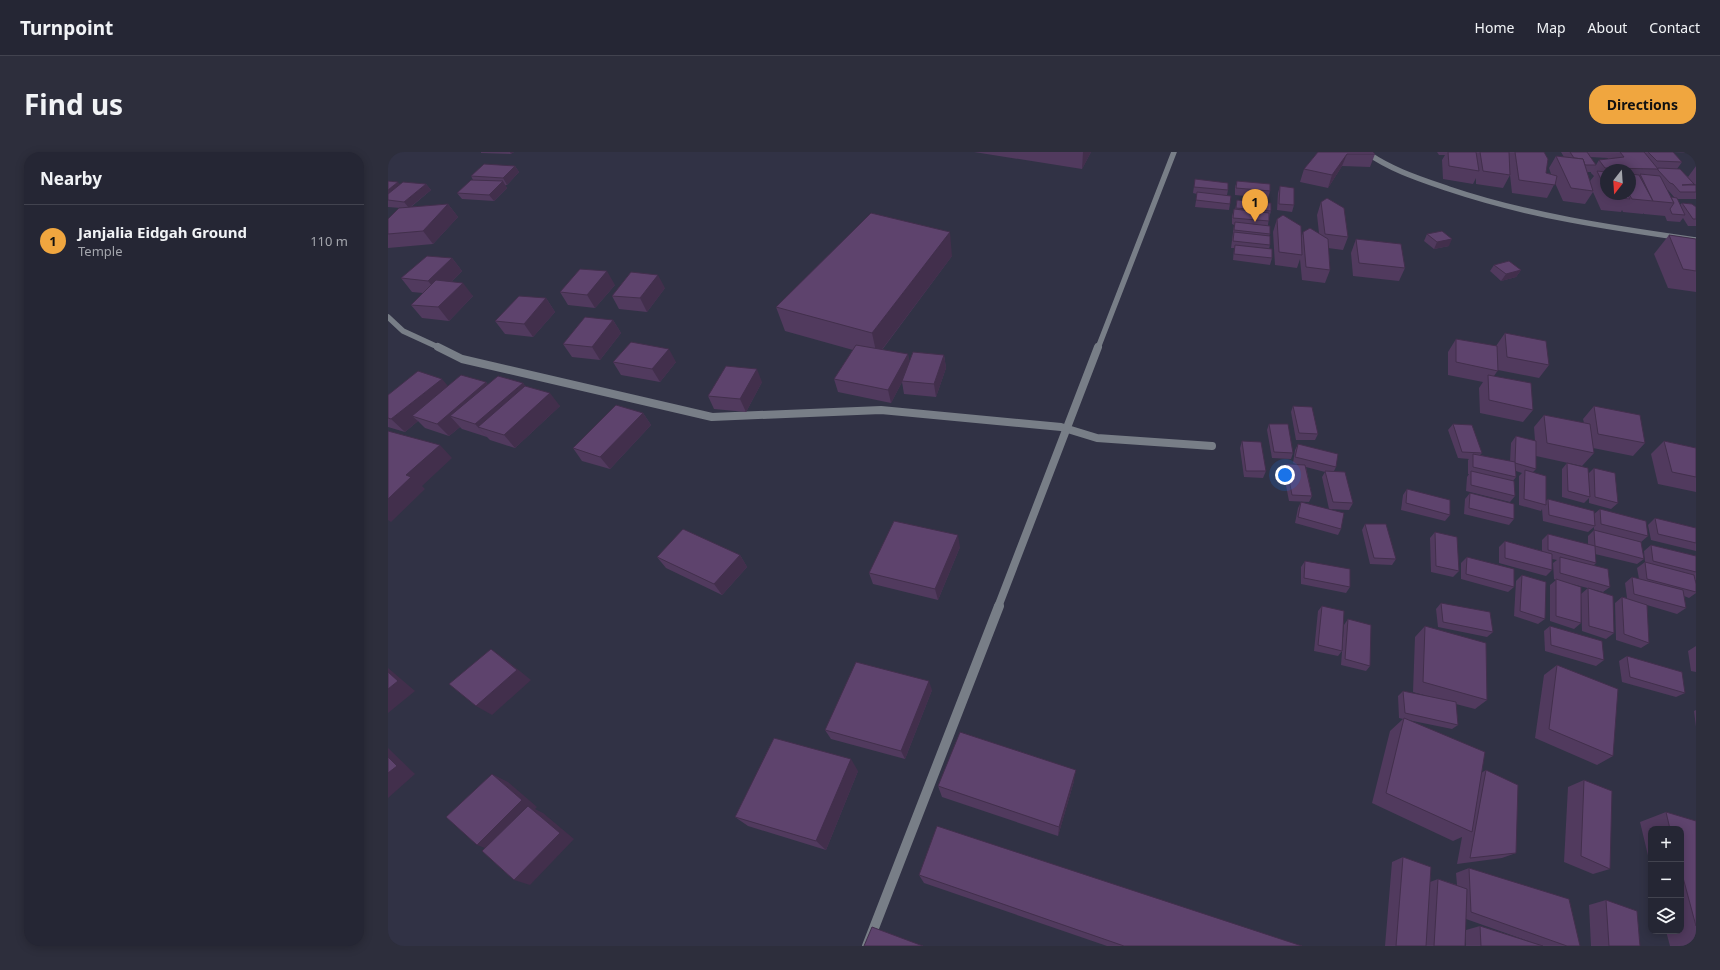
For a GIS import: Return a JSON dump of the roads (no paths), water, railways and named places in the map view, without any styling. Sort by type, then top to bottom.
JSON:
[{"type":"street","points":[[867,946],[1174,152]]},
{"type":"street","points":[[1366,152],[1373,157],[1415,177],[1463,195],[1568,221],[1696,240]]},
{"type":"street","points":[[388,317],[403,331],[462,359],[712,417],[882,410],[1061,427],[1097,438],[1212,446]]},
{"type":"place","name":"Janjalia Eidgah Ground","points":[[1255,222]]}]
